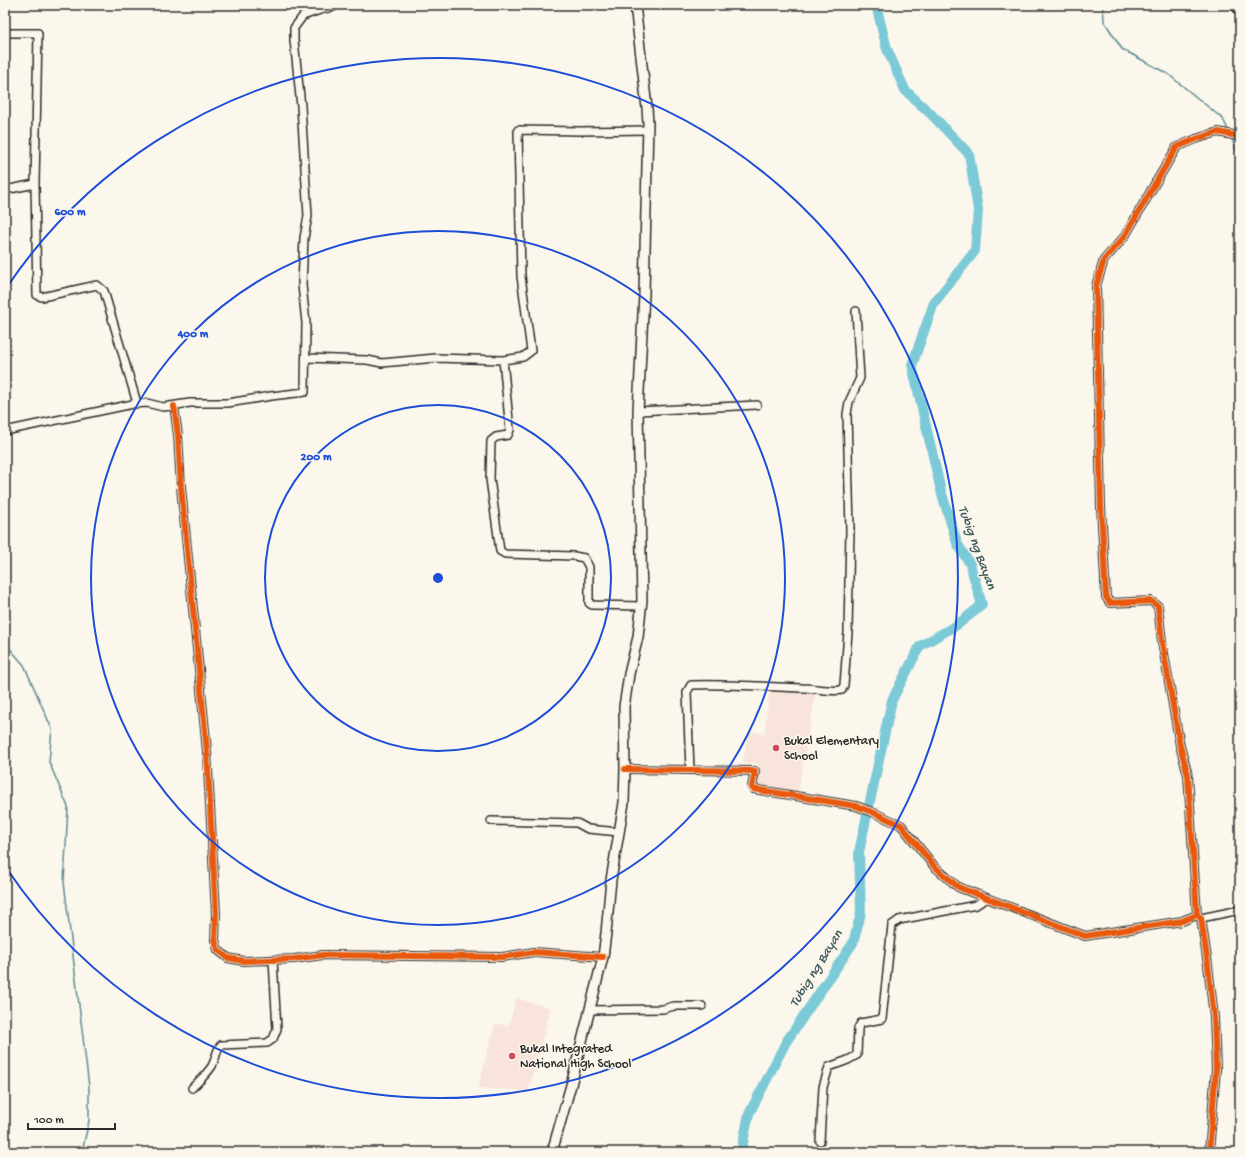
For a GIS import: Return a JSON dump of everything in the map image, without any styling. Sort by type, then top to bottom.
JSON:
[{"type":"main road","points":[[552,1152],[603,957],[611,880],[624,803],[624,708],[629,674],[638,637],[642,606],[638,411],[644,294],[648,130],[647,108],[635,5]]},
{"type":"street","points":[[5,431],[137,403],[147,403],[163,407],[190,403],[228,403],[305,392],[306,323],[302,285],[304,238],[308,216],[302,106],[294,40],[294,28],[304,16],[333,7],[333,5]]},
{"type":"street","points":[[1234,5],[1240,12]]},
{"type":"street","points":[[5,33],[38,33],[35,184],[37,295],[42,297],[97,285],[104,291],[137,403]]},
{"type":"street","points":[[306,358],[366,360],[382,363],[436,358],[503,360],[523,357],[530,350],[521,276],[518,130],[648,130]]},
{"type":"street","points":[[1209,1152],[1216,1069],[1214,1017],[1208,965],[1199,917],[1188,775],[1180,746],[1162,642],[1158,606],[1151,601],[1110,603],[1106,597],[1101,507],[1096,286],[1104,260],[1126,236],[1177,148],[1196,138],[1218,132],[1238,136],[1240,138]]},
{"type":"street","points":[[5,190],[35,184]]},
{"type":"street","points":[[690,770],[687,692],[691,685],[774,686],[817,688],[837,691],[842,690],[844,685],[848,632],[850,530],[847,414],[849,402],[860,378],[856,311]]},
{"type":"street","points":[[503,360],[510,430],[508,435],[491,441],[490,479],[500,551],[504,554],[574,556],[584,558],[589,567],[589,603],[592,605],[642,606]]},
{"type":"street","points":[[638,411],[757,405]]},
{"type":"street","points":[[174,406],[207,751],[216,913],[215,940],[218,950],[228,958],[244,961],[294,959],[323,955],[502,957],[534,952],[603,957]]},
{"type":"street","points":[[625,769],[755,771],[752,787],[753,789],[856,806],[901,825],[934,866],[958,887],[1085,936],[1240,910]]},
{"type":"street","points":[[491,821],[577,823],[588,829],[619,832]]},
{"type":"street","points":[[820,1142],[823,1088],[829,1067],[857,1055],[858,1028],[861,1022],[882,1019],[892,925],[899,920],[976,905],[987,898]]},
{"type":"street","points":[[192,1088],[212,1067],[218,1048],[221,1045],[267,1043],[274,1039],[277,1029],[273,960]]},
{"type":"street","points":[[590,1010],[663,1009],[674,1006],[702,1006]]},
{"type":"shaded area","name":"Bukal Elementary School","points":[[770,687],[816,691],[798,792],[755,787],[759,764],[743,762],[748,731],[764,734]]},
{"type":"shaded area","name":"Bukal Integrated National High School","points":[[516,998],[551,1008],[528,1091],[478,1088],[495,1024],[509,1025]]},
{"type":"waterway","name":"Tubig ng Bayan","points":[[741,1152],[749,1114],[786,1042],[853,943],[861,913],[859,852],[892,700],[920,646],[957,625],[982,605],[970,564],[957,543],[941,491],[912,365],[934,303],[975,251],[978,210],[969,154],[932,115],[905,90],[887,49],[876,5]]},
{"type":"waterway","points":[[1103,5],[1104,21],[1122,49],[1168,74],[1223,119],[1229,132]]},
{"type":"waterway","points":[[1231,137],[1240,160]]},
{"type":"waterway","points":[[5,643],[24,665],[52,729],[49,762],[68,807],[64,882],[89,1087],[89,1121],[82,1152]]},
{"type":"cycle path","points":[[1197,915],[1188,775],[1180,746],[1162,642],[1158,606],[1151,601],[1110,603],[1106,597],[1101,507],[1096,286],[1104,260],[1125,236],[1177,147],[1218,132],[1238,136],[1240,138]]},
{"type":"cycle path","points":[[174,406],[178,435],[181,487],[207,751],[216,913],[215,940],[218,950],[228,958],[244,961],[294,959],[323,955],[502,957],[534,952],[603,957]]},
{"type":"cycle path","points":[[625,769],[755,771],[752,787],[753,789],[856,806],[901,825],[934,866],[958,887],[1085,936],[1182,921],[1197,915],[1201,918],[1214,1017],[1216,1069],[1209,1152]]},
{"type":"place","name":"Bukal Elementary School","points":[[776,748]]},
{"type":"place","name":"Bukal Integrated National High School","points":[[512,1056]]}]
